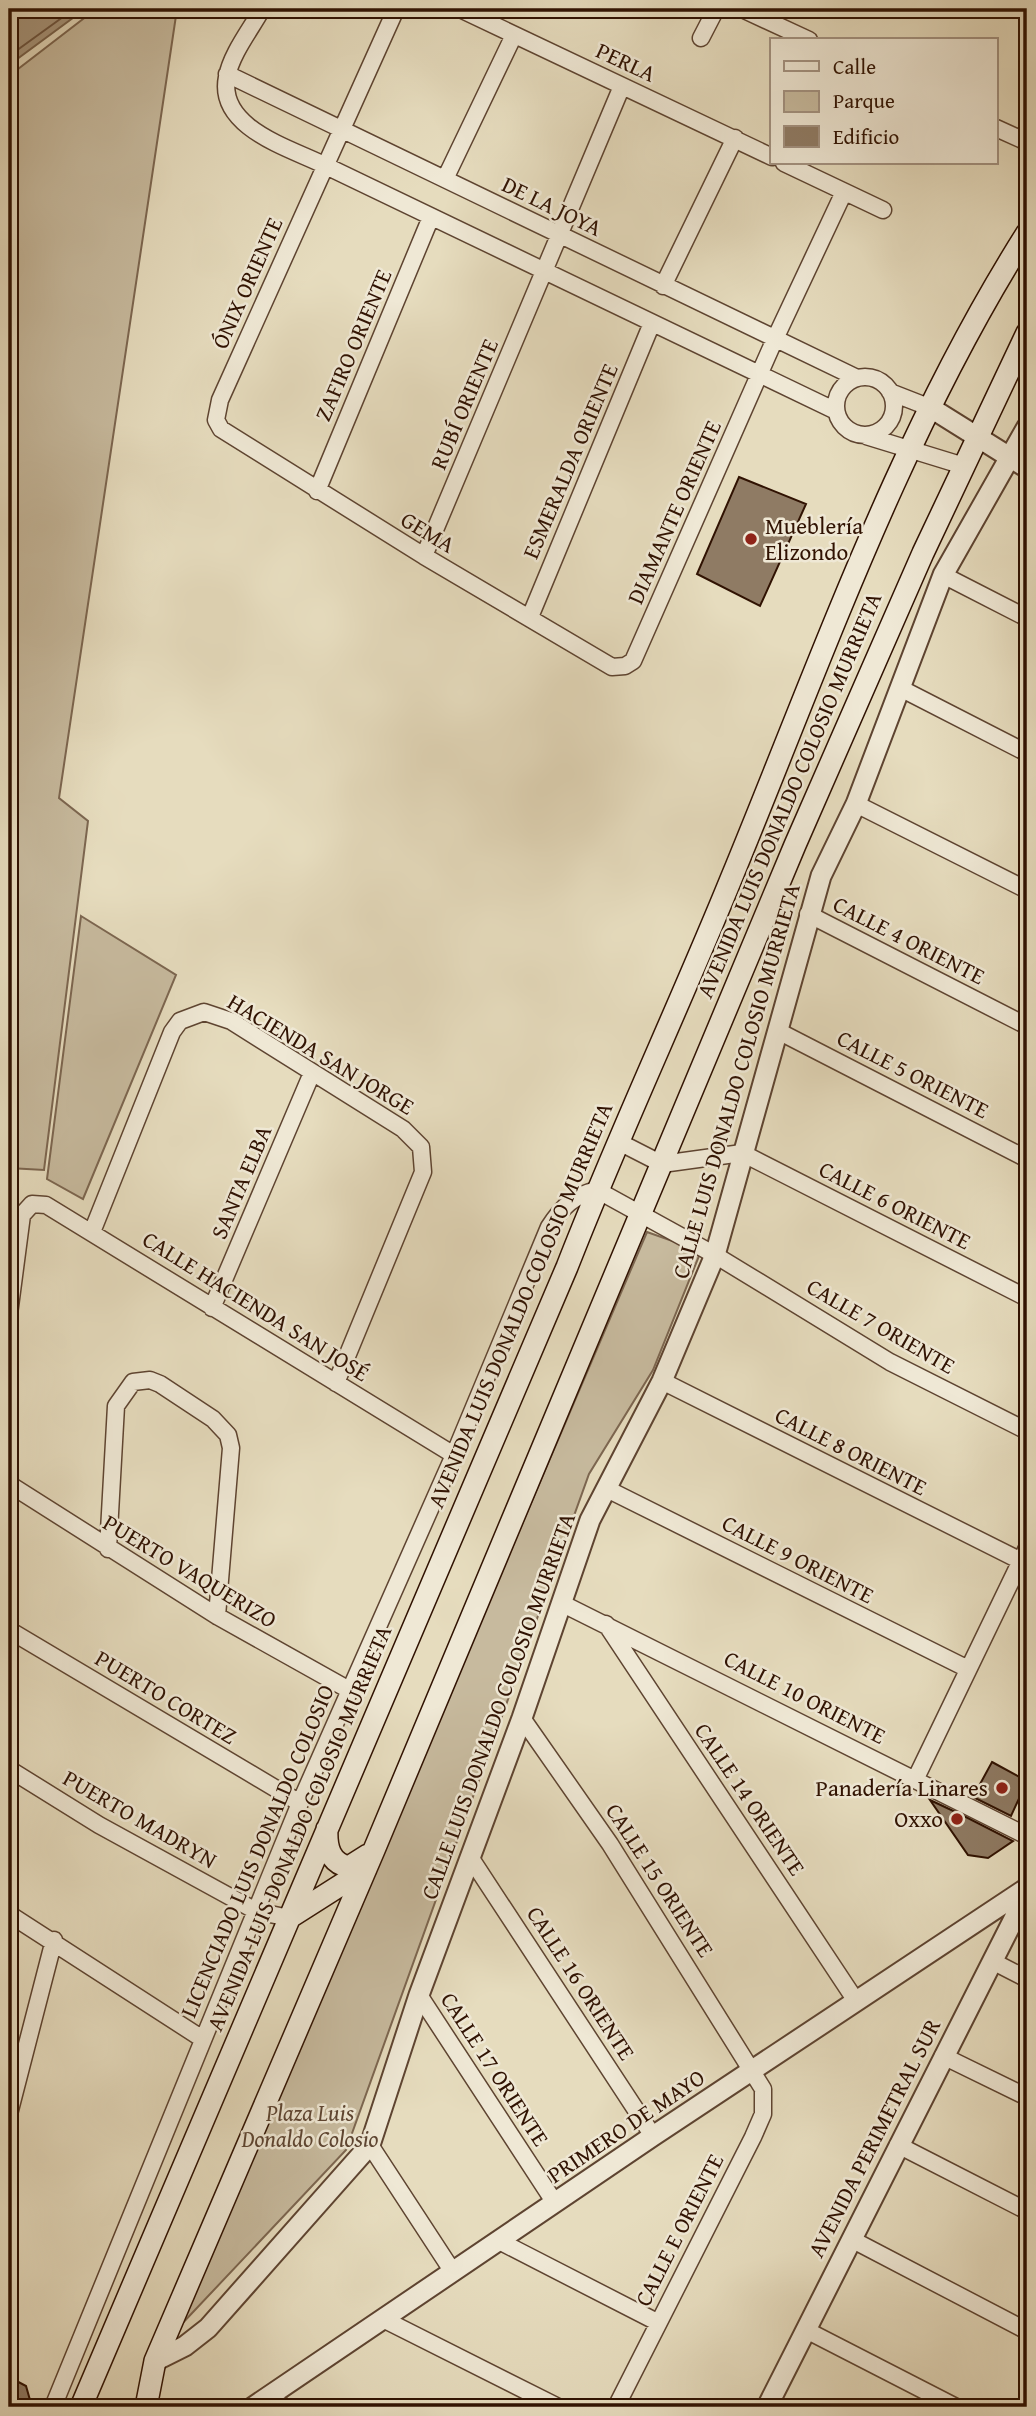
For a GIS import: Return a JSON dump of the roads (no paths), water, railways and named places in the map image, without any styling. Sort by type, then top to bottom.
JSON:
[{"type":"main road","name":"AVENIDA LUIS DONALDO COLOSIO MURRIETA","points":[[81,2407],[297,1910],[327,1826],[911,452],[979,315],[1027,233]]},
{"type":"main road","name":"AVENIDA LUIS DONALDO COLOSIO MURRIETA","points":[[146,2407],[155,2361],[370,1860],[602,1302],[642,1215],[794,845],[964,466],[1027,333]]},
{"type":"main road","points":[[327,1826],[328,1847],[332,1858],[339,1865],[349,1867],[370,1860]]},
{"type":"main road","points":[[297,1910],[370,1860]]},
{"type":"main road","points":[[297,1910],[319,1907],[330,1914],[336,1939]]},
{"type":"street","points":[[262,9],[227,74],[227,96],[245,124],[324,165],[652,323],[761,372],[836,411]]},
{"type":"street","name":"ÓNIX ORIENTE","points":[[216,420],[220,400],[340,128],[396,9]]},
{"type":"street","name":"PERLA","points":[[460,9],[770,156]]},
{"type":"street","points":[[701,38],[716,9]]},
{"type":"street","points":[[742,9],[805,38]]},
{"type":"street","points":[[1019,9],[1027,13]]},
{"type":"street","points":[[445,179],[514,35]]},
{"type":"street","name":"DE LA JOYA","points":[[227,74],[774,341],[857,378],[875,379],[890,392],[931,408]]},
{"type":"street","name":"RUBÍ ORIENTE","points":[[424,556],[622,86]]},
{"type":"street","points":[[998,129],[1027,142]]},
{"type":"street","points":[[663,286],[735,138]]},
{"type":"street","points":[[786,164],[883,210]]},
{"type":"street","name":"DIAMANTE ORIENTE","points":[[625,666],[633,661],[774,341],[844,192]]},
{"type":"street","name":"ZAFIRO ORIENTE","points":[[317,491],[431,216]]},
{"type":"street","name":"ESMERALDA ORIENTE","points":[[530,617],[652,323]]},
{"type":"street","points":[[857,378],[840,391],[836,411],[843,426],[911,452],[964,466]]},
{"type":"street","points":[[866,436],[881,431],[892,418],[894,402],[890,392]]},
{"type":"street","points":[[931,408],[1027,468]]},
{"type":"street","name":"GEMA","points":[[216,420],[220,429],[424,556],[612,667],[625,666]]},
{"type":"street","name":"CALLE LUIS DONALDO COLOSIO MURRIETA","points":[[155,2361],[184,2346],[208,2328],[370,2145],[419,1996],[522,1718],[590,1520],[662,1381],[715,1255],[808,914],[821,876],[856,804],[943,576],[1027,427]]},
{"type":"street","points":[[943,576],[1027,618]]},
{"type":"street","points":[[900,688],[1027,753]]},
{"type":"street","points":[[856,804],[1027,890]]},
{"type":"street","name":"CALLE 4 ORIENTE","points":[[808,914],[1027,1026]]},
{"type":"street","name":"HACIENDA SAN JORGE","points":[[92,1232],[172,1032],[180,1021],[192,1015],[204,1012],[219,1015],[404,1129],[421,1147],[423,1172],[336,1383]]},
{"type":"street","name":"CALLE 5 ORIENTE","points":[[778,1031],[1027,1158]]},
{"type":"street","name":"SANTA ELBA","points":[[212,1308],[312,1073]]},
{"type":"street","points":[[617,1141],[662,1164],[742,1153]]},
{"type":"street","name":"CALLE 6 ORIENTE","points":[[742,1153],[1027,1298]]},
{"type":"street","points":[[597,1190],[642,1215]]},
{"type":"street","name":"LICENCIADO LUIS DONALDO COLOSIO","points":[[52,2407],[201,2038],[300,1803],[454,1455],[550,1227],[560,1210],[572,1199],[597,1190]]},
{"type":"street","name":"CALLE HACIENDA SAN JOSÉ","points":[[9,1314],[22,1215],[32,1205],[46,1205],[454,1455]]},
{"type":"street","name":"CALLE 7 ORIENTE","points":[[642,1215],[715,1255],[890,1362],[1027,1431]]},
{"type":"street","points":[[108,1549],[116,1406],[132,1382],[150,1380],[213,1419],[228,1435],[232,1465],[217,1616]]},
{"type":"street","name":"CALLE 8 ORIENTE","points":[[662,1381],[1024,1555]]},
{"type":"street","name":"PUERTO VAQUERIZO","points":[[9,1484],[217,1616],[351,1691]]},
{"type":"street","name":"CALLE 9 ORIENTE","points":[[607,1489],[968,1669]]},
{"type":"street","points":[[916,1778],[1024,1555]]},
{"type":"street","name":"CALLE 10 ORIENTE","points":[[561,1603],[916,1778],[1027,1836]]},
{"type":"street","name":"CALLE 14 ORIENTE","points":[[605,1623],[856,2001]]},
{"type":"street","name":"PUERTO CORTEZ","points":[[9,1630],[300,1803]]},
{"type":"street","name":"CALLE 15 ORIENTE","points":[[522,1718],[610,1844],[754,2071]]},
{"type":"street","name":"PUERTO MADRYN","points":[[9,1769],[99,1825],[256,1912],[297,1910]]},
{"type":"street","name":"CALLE 16 ORIENTE","points":[[470,1857],[653,2136]]},
{"type":"street","name":"PRIMERO DE MAYO","points":[[260,2403],[653,2136],[1027,1890]]},
{"type":"street","name":"AVENIDA PERIMETRAL SUR","points":[[767,2407],[1027,1890]]},
{"type":"street","points":[[9,1914],[54,1940],[201,2038]]},
{"type":"street","points":[[9,2114],[54,1940]]},
{"type":"street","points":[[992,1961],[1027,1979]]},
{"type":"street","name":"CALLE 17 ORIENTE","points":[[419,1996],[555,2203]]},
{"type":"street","points":[[943,2056],[1027,2097]]},
{"type":"street","name":"CALLE E ORIENTE","points":[[616,2407],[763,2114],[763,2089],[754,2071]]},
{"type":"street","points":[[370,2145],[453,2272]]},
{"type":"street","points":[[898,2145],[1027,2211]]},
{"type":"street","points":[[851,2239],[1027,2331]]},
{"type":"street","points":[[499,2241],[657,2322]]},
{"type":"street","points":[[385,2319],[558,2407]]},
{"type":"street","points":[[806,2330],[956,2407]]},
{"type":"street","points":[[260,2403],[285,2407]]},
{"type":"water","points":[[9,9],[85,9],[9,65]]},
{"type":"place","name":"Mueblería Elizondo","points":[[751,539]]},
{"type":"place","name":"Panadería Linares","points":[[1002,1788]]},
{"type":"place","name":"Oxxo","points":[[957,1819]]},
{"type":"park label","name":"Plaza Luis Donaldo Colosio","points":[[310,2126]]}]
